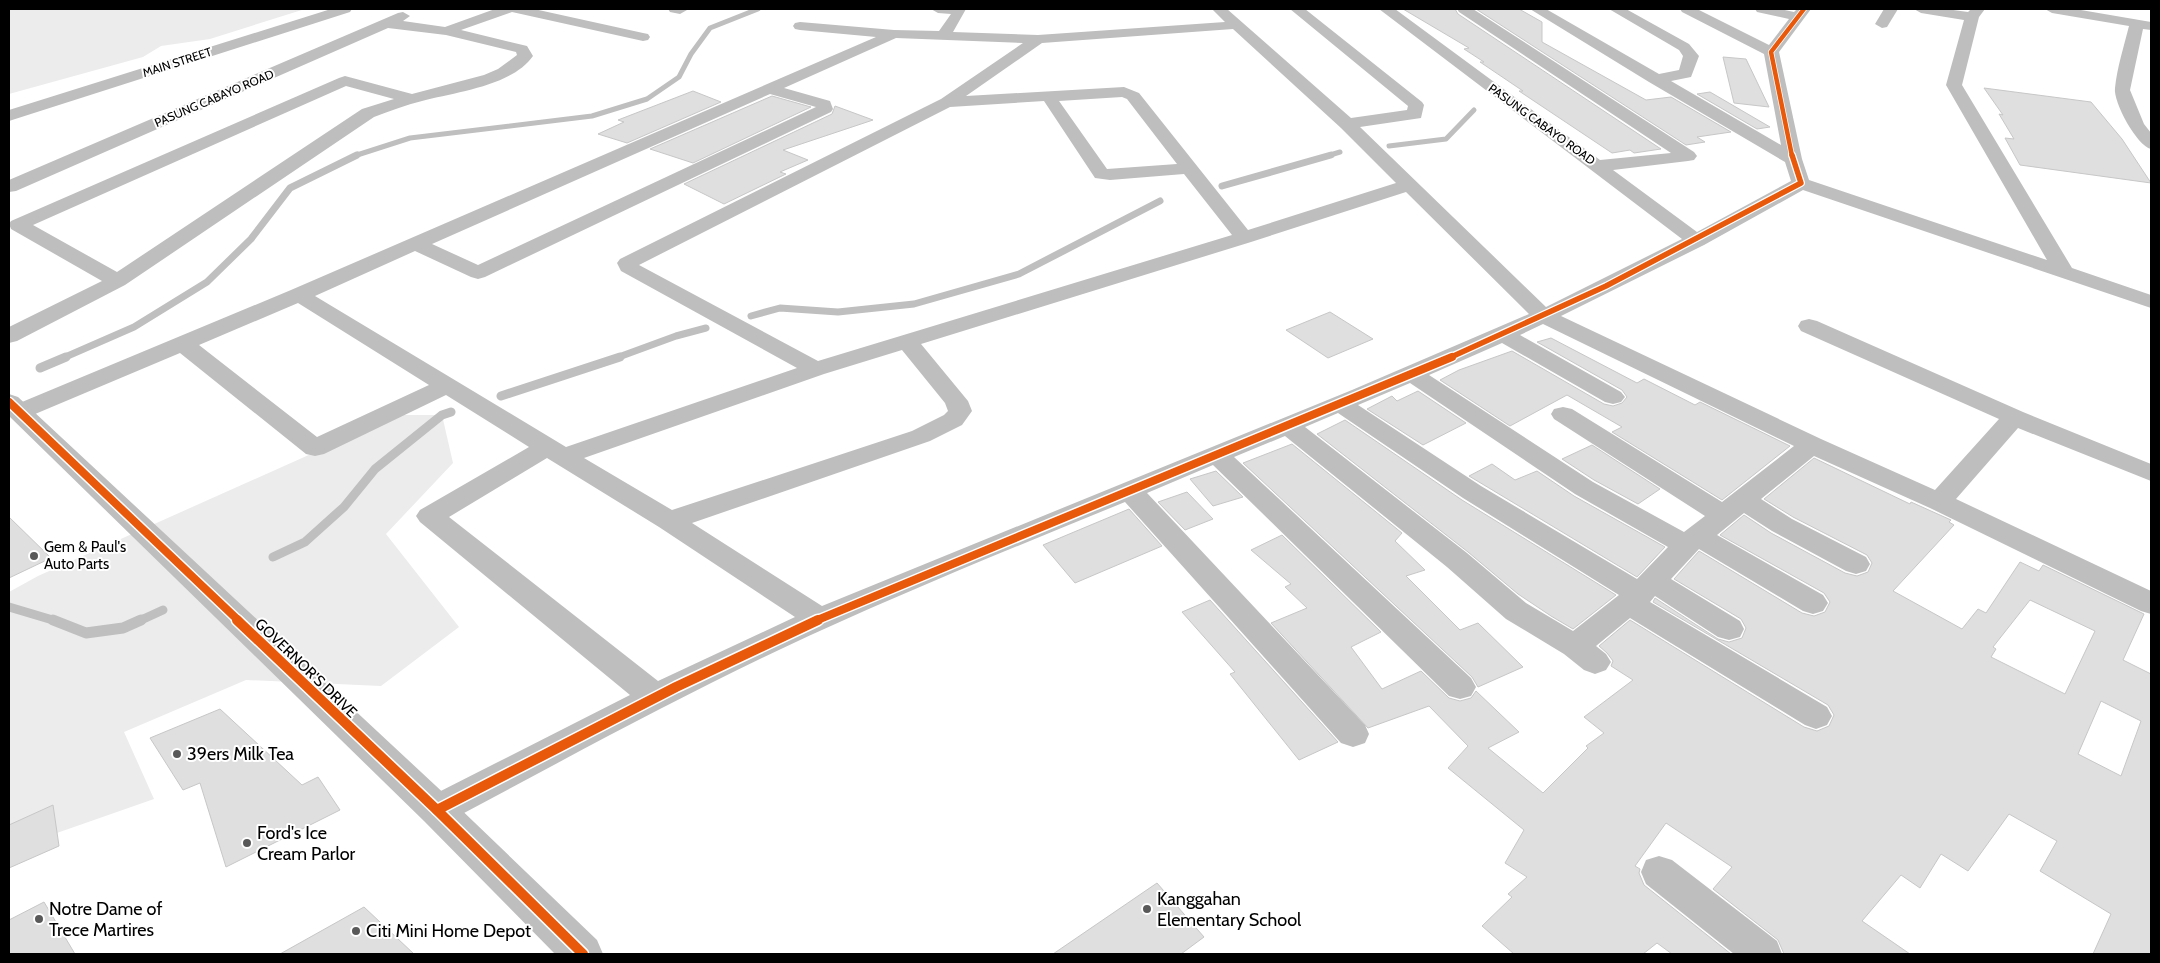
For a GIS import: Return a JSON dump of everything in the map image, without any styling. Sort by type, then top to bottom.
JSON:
[{"type":"main road","name":"MAIN STREET","points":[[9,116],[346,9]]},
{"type":"main road","name":"GOVERNOR'S DRIVE","points":[[14,407],[437,810],[583,954]]},
{"type":"street","name":"PASUNG CABAYO ROAD","points":[[9,187],[420,9]]},
{"type":"street","points":[[446,31],[507,9]]},
{"type":"street","points":[[516,9],[643,37]]},
{"type":"street","points":[[938,9],[960,10],[944,35]]},
{"type":"street","points":[[1219,9],[1347,124],[1543,316],[2151,603]]},
{"type":"street","points":[[1297,9],[1416,105],[1415,114],[1347,124]]},
{"type":"street","name":"PASUNG CABAYO ROAD","points":[[1386,9],[1599,166],[1697,241]]},
{"type":"street","points":[[1464,9],[1688,156],[1599,166]]},
{"type":"street","points":[[1537,9],[1793,159]]},
{"type":"street","points":[[1616,9],[1684,48],[1691,56],[1686,74],[1654,78]]},
{"type":"street","points":[[1687,9],[1771,52]]},
{"type":"street","points":[[1762,9],[1801,13]]},
{"type":"street","points":[[1882,24],[1891,9]]},
{"type":"street","points":[[1921,9],[1975,13],[1954,85],[2064,272]]},
{"type":"street","points":[[2052,9],[2144,24],[2122,90],[2136,125],[2151,144]]},
{"type":"street","points":[[822,13],[800,26],[894,34],[1038,39],[1236,25]]},
{"type":"street","points":[[1801,13],[1771,52],[1793,159],[1801,183]]},
{"type":"street","points":[[9,336],[118,281],[368,114],[412,99],[487,78],[517,66],[525,56],[522,49],[446,31],[386,23]]},
{"type":"street","points":[[14,407],[182,343],[299,295],[894,34]]},
{"type":"street","points":[[816,369],[628,267],[627,263],[947,102],[1038,39]]},
{"type":"street","points":[[118,281],[18,225],[344,81],[412,99]]},
{"type":"street","points":[[416,244],[478,273],[825,109],[824,104],[769,89]]},
{"type":"street","points":[[947,102],[1124,92],[1134,96],[1244,238]]},
{"type":"street","points":[[1048,96],[1101,174],[1110,175],[1189,168]]},
{"type":"street","points":[[437,810],[655,697],[820,619],[1412,374],[1543,316],[1697,241],[1801,183],[2151,302]]},
{"type":"street","points":[[655,697],[430,516],[556,451],[1244,238],[1408,185]]},
{"type":"street","points":[[299,295],[670,521],[820,619]]},
{"type":"street","points":[[1809,326],[2014,418],[2151,473]]},
{"type":"street","points":[[1502,334],[1613,397]]},
{"type":"street","points":[[670,521],[921,436],[953,420],[960,411],[956,400],[907,342]]},
{"type":"street","points":[[182,343],[315,448],[446,386]]},
{"type":"street","points":[[1412,374],[1584,488],[1762,575],[1813,603]]},
{"type":"street","points":[[1339,403],[1472,492],[1640,592],[1816,716]]},
{"type":"street","points":[[1563,414],[1733,508],[1782,525],[1856,564]]},
{"type":"street","points":[[1939,502],[2014,418]]},
{"type":"street","points":[[1287,425],[1516,611],[1585,654],[1640,592],[1692,540],[1812,444]]},
{"type":"street","points":[[1217,455],[1460,687]]},
{"type":"street","points":[[1130,490],[1353,734]]},
{"type":"street","points":[[1640,592],[1729,629]]},
{"type":"street","points":[[1659,872],[1763,954]]},
{"type":"shaded area","points":[[9,9],[305,9],[210,39],[161,46],[143,57],[9,94]]},
{"type":"shaded area","points":[[398,415],[442,415],[453,463],[386,534],[459,627],[381,686],[246,680],[124,732],[154,799],[14,848],[9,841],[9,592],[38,576]]},
{"type":"building","points":[[1403,9],[1455,9],[1458,14],[1661,149],[1634,153],[1630,150],[1612,153],[1519,91],[1523,91],[1464,49],[1469,48]]},
{"type":"building","points":[[1476,9],[1519,9],[1542,22],[1542,42],[1646,100],[1671,97],[1731,132],[1697,137],[1705,142],[1686,145]]},
{"type":"building","points":[[1723,57],[1746,59],[1769,107],[1734,103]]},
{"type":"building","points":[[1984,88],[2091,102],[2122,139],[2151,183],[2020,165],[2005,138],[2014,139],[1999,114],[2003,115]]},
{"type":"building","points":[[693,91],[721,102],[627,143],[598,134],[624,122],[618,120]]},
{"type":"building","points":[[1710,92],[1770,127],[1757,129],[1697,94]]},
{"type":"building","points":[[772,96],[811,107],[693,163],[650,149]]},
{"type":"building","points":[[835,106],[873,120],[783,150],[808,160],[780,172],[786,174],[724,204],[684,184],[832,114]]},
{"type":"building","points":[[1330,312],[1373,339],[1328,358],[1286,330]]},
{"type":"building","points":[[1551,338],[1637,383],[1644,379],[1695,405],[1700,402],[1790,446],[1722,500],[1612,432],[1622,427],[1567,395],[1510,426],[1440,380],[1459,370],[1512,351],[1604,404],[1613,406],[1622,403],[1627,397],[1622,390],[1537,342]]},
{"type":"building","points":[[1418,391],[1466,423],[1423,445],[1367,409],[1392,396],[1397,401]]},
{"type":"building","points":[[1345,420],[1462,500],[1616,595],[1573,629],[1551,616],[1518,594],[1468,552],[1317,434]]},
{"type":"building","points":[[1292,444],[1402,533],[1395,541],[1425,570],[1406,576],[1460,630],[1478,623],[1523,667],[1478,687],[1472,677],[1243,463]]},
{"type":"building","points":[[1592,445],[1660,489],[1638,504],[1594,480],[1562,459]]},
{"type":"building","points":[[1814,458],[1910,504],[1911,502],[1951,520],[1949,522],[1954,525],[1893,591],[1962,629],[1978,609],[1986,613],[2020,562],[2039,571],[2043,565],[2144,614],[2123,660],[2151,674],[2151,954],[2093,954],[2111,914],[2040,871],[2057,841],[2009,814],[1968,871],[1941,854],[1920,888],[1901,875],[1862,921],[1910,954],[1784,954],[1778,940],[1713,889],[1732,867],[1666,823],[1635,866],[1640,869],[1639,873],[1644,885],[1731,954],[1672,954],[1657,943],[1643,954],[1514,954],[1482,926],[1512,897],[1508,894],[1527,877],[1505,863],[1524,830],[1448,768],[1468,746],[1429,706],[1368,728],[1271,623],[1307,608],[1285,587],[1291,584],[1251,550],[1282,535],[1381,632],[1351,647],[1382,689],[1421,671],[1449,698],[1460,701],[1471,698],[1476,691],[1519,732],[1488,748],[1543,793],[1588,748],[1586,746],[1604,733],[1584,717],[1633,680],[1611,666],[1613,661],[1599,646],[1630,620],[1804,727],[1817,731],[1829,726],[1834,715],[1828,705],[1653,602],[1655,598],[1718,639],[1729,642],[1742,638],[1746,628],[1741,619],[1674,579],[1699,551],[1802,613],[1814,616],[1825,612],[1830,602],[1824,593],[1720,535],[1744,515],[1771,533],[1845,573],[1857,576],[1868,572],[1872,563],[1867,555],[1793,517],[1764,499]],"holes":[[[2030,600],[2095,631],[2065,694],[1991,657],[1996,649],[1993,647]],[[2101,701],[2141,721],[2121,776],[2078,754]]]},
{"type":"building","points":[[1492,464],[1515,480],[1537,471],[1574,496],[1665,547],[1637,577],[1469,476]]},
{"type":"building","points":[[1216,471],[1243,497],[1213,506],[1190,479]]},
{"type":"building","points":[[1187,492],[1213,519],[1185,530],[1158,502]]},
{"type":"building","points":[[1129,509],[1162,546],[1075,583],[1043,545]]},
{"type":"building","points":[[9,517],[51,558],[9,578]]},
{"type":"building","points":[[1210,600],[1338,742],[1299,760],[1230,674],[1235,672],[1182,612]]},
{"type":"building","points":[[220,709],[302,785],[318,777],[340,810],[226,867],[200,783],[183,790],[150,738]]},
{"type":"building","points":[[53,805],[59,846],[9,868],[9,825]]},
{"type":"building","name":"Kanggahan Elementary School","points":[[1157,883],[1204,937],[1181,954],[1053,954]]},
{"type":"building","points":[[44,902],[75,954],[9,954],[9,920]]},
{"type":"building","name":"Citi Mini Home Depot","points":[[364,907],[414,954],[280,954]]},
{"type":"waterway","points":[[357,155],[410,138],[592,116],[647,99],[679,77],[691,54],[710,28],[758,9]]},
{"type":"waterway","points":[[1389,146],[1446,139],[1474,110]]},
{"type":"waterway","points":[[1327,156],[1340,152]]},
{"type":"waterway","points":[[63,358],[134,327],[207,282],[251,239],[290,188],[357,155]]},
{"type":"waterway","points":[[1222,186],[1331,155]]},
{"type":"waterway","points":[[751,316],[780,308],[838,312],[914,304],[1019,274],[1160,201]]},
{"type":"waterway","points":[[616,358],[676,336],[706,328]]},
{"type":"waterway","points":[[40,368],[66,357]]},
{"type":"waterway","points":[[501,396],[620,357]]},
{"type":"waterway","points":[[273,557],[305,542],[344,507],[375,469],[442,415],[451,412]]},
{"type":"waterway","points":[[9,607],[54,620]]},
{"type":"waterway","points":[[139,621],[163,610]]},
{"type":"waterway","points":[[54,620],[86,633],[123,628],[141,620]]},
{"type":"cycle path","points":[[437,810],[628,711],[773,640],[1001,542],[1271,433],[1539,318],[1671,253],[1801,183],[1793,159],[1771,52],[1804,9]]},
{"type":"cycle path","points":[[9,402],[437,810],[583,954]]},
{"type":"place","name":"Gem & Paul's Auto Parts","points":[[34,556]]},
{"type":"place","name":"39ers Milk Tea","points":[[177,754]]},
{"type":"place","name":"Ford's Ice Cream Parlor","points":[[247,843]]},
{"type":"place","name":"Kanggahan Elementary School","points":[[1147,909]]},
{"type":"place","name":"Notre Dame of Trece Martires","points":[[39,919]]},
{"type":"place","name":"Citi Mini Home Depot","points":[[356,931]]}]
